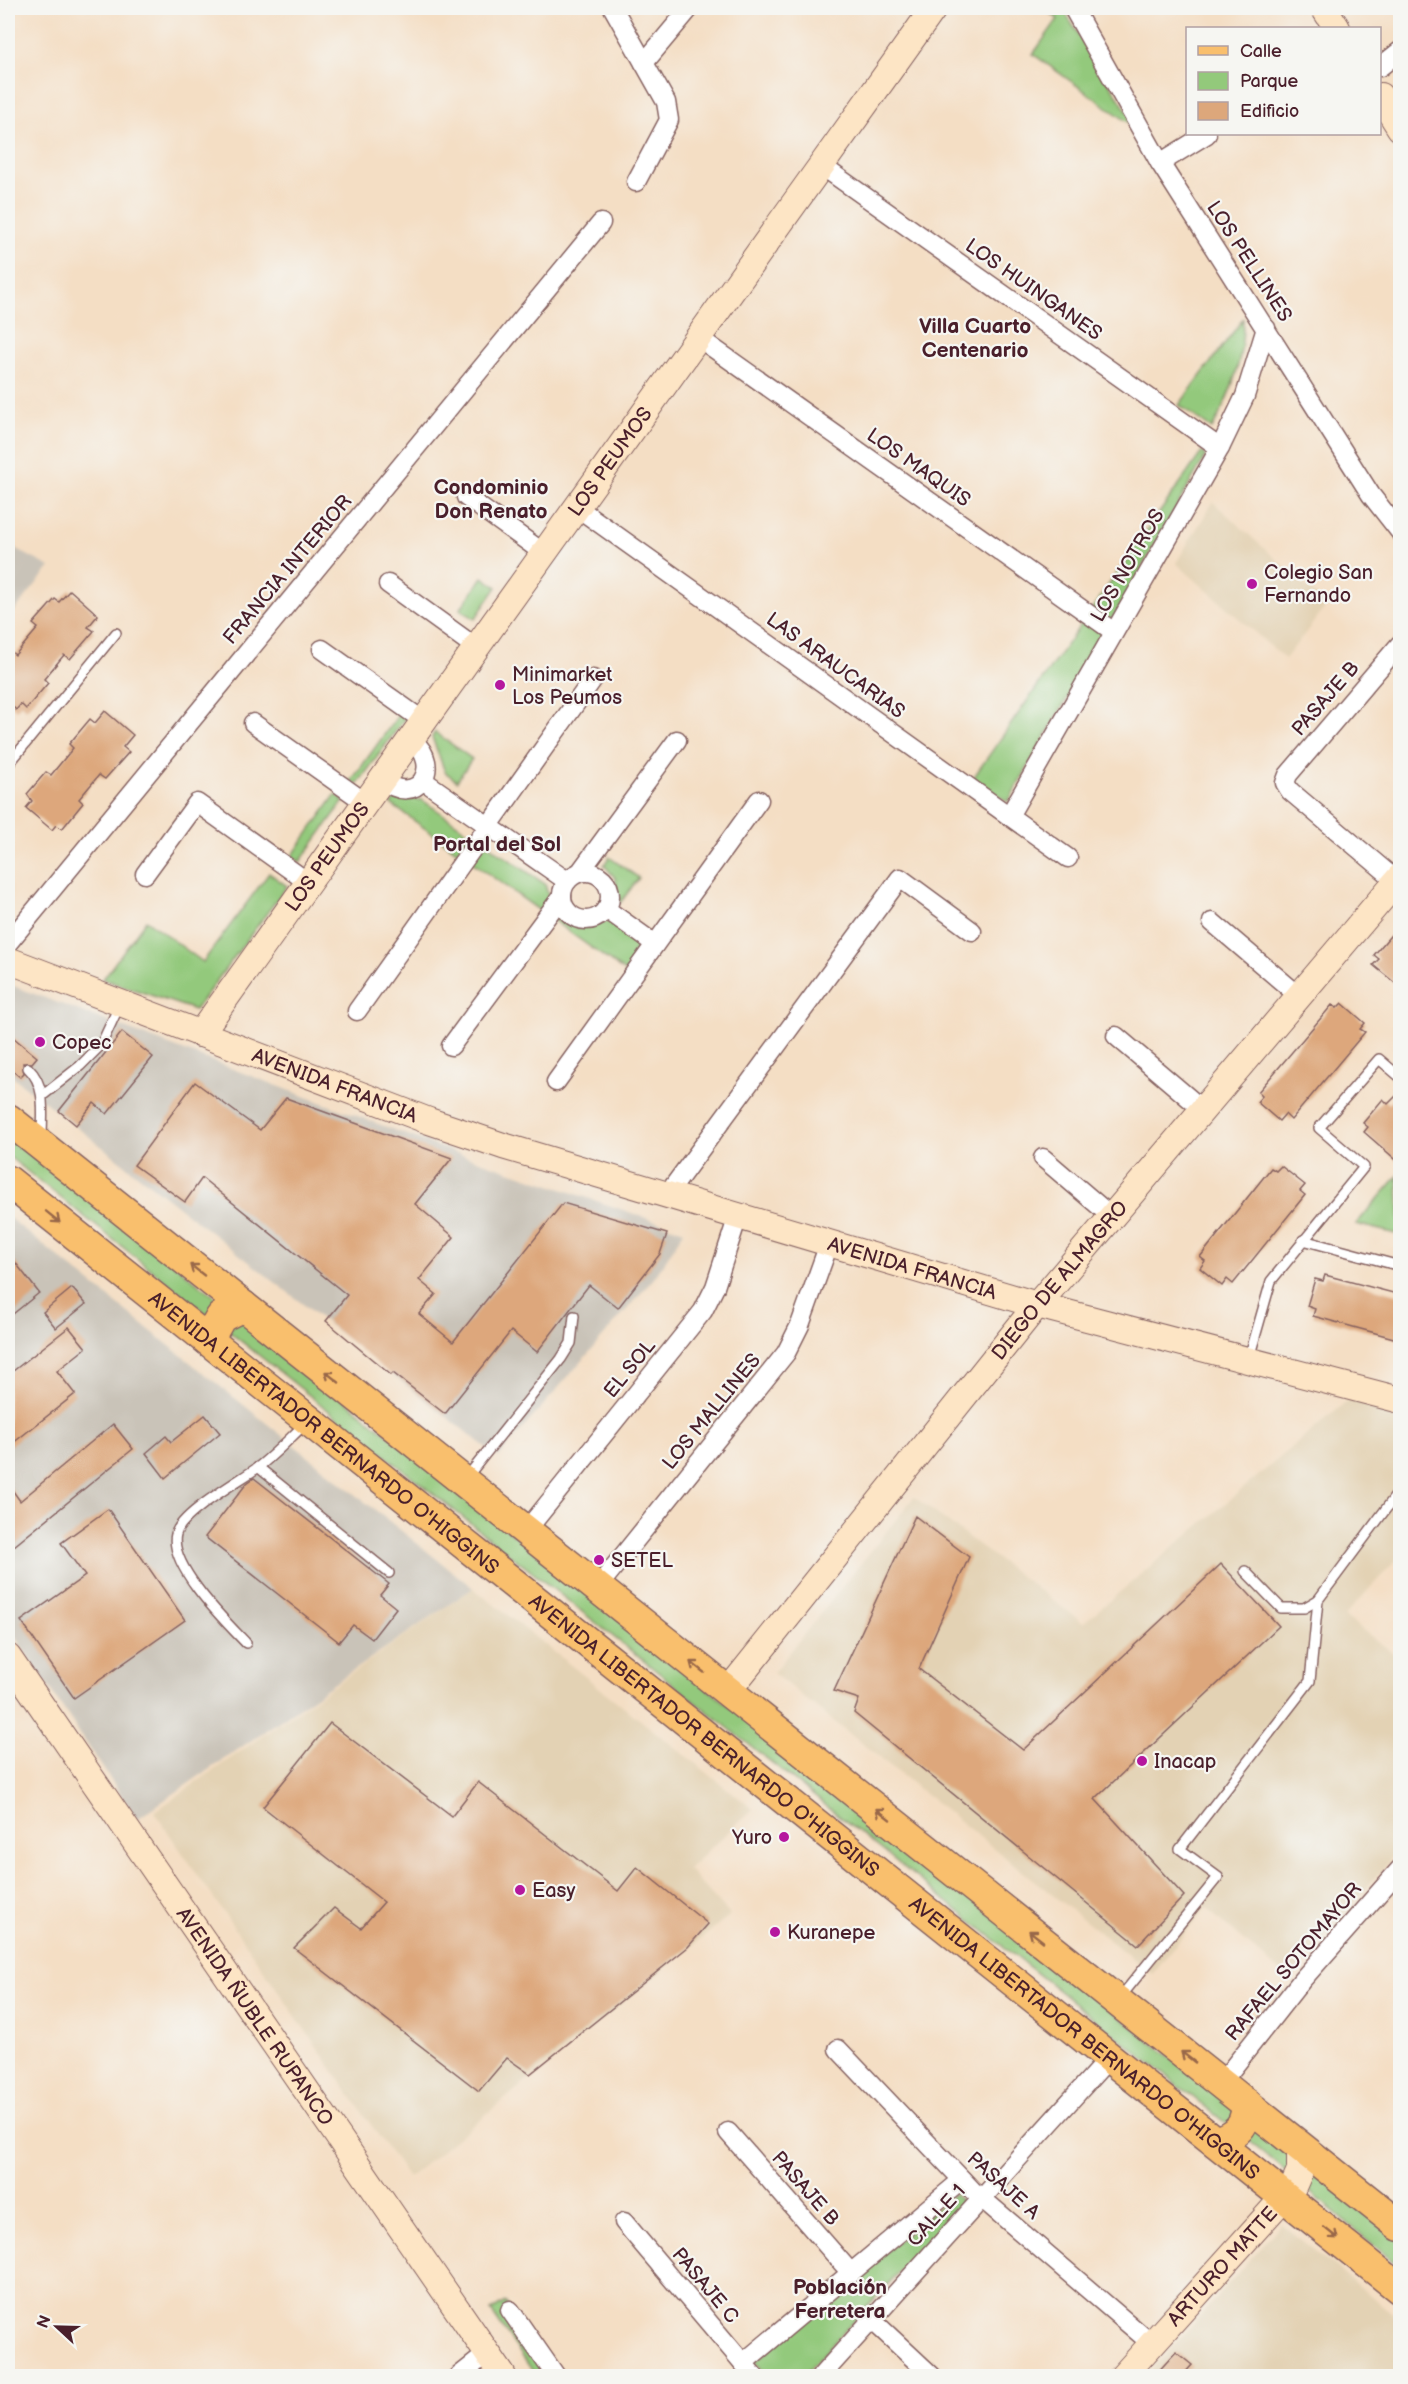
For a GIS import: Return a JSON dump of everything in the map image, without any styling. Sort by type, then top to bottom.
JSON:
[{"type":"main road","points":[[8,1119],[1300,2146],[1399,2221]]},
{"type":"main road","name":"AVENIDA LIBERTADOR BERNARDO O'HIGGINS","points":[[8,1181],[1401,2289]]},
{"type":"main road","points":[[207,1340],[221,1317],[243,1306]]},
{"type":"main road","points":[[1216,2142],[1228,2138],[1241,2127],[1245,2120],[1246,2103]]},
{"type":"street","points":[[613,8],[666,102],[669,120],[636,182]]},
{"type":"street","points":[[644,63],[690,8]]},
{"type":"street","name":"LOS PEUMOS","points":[[200,1034],[478,649],[934,8]]},
{"type":"street","name":"LOS PELLINES","points":[[1073,8],[1160,163],[1371,495],[1401,532]]},
{"type":"street","points":[[1323,8],[1336,27]]},
{"type":"street","points":[[1381,67],[1401,51]]},
{"type":"street","points":[[1381,98],[1401,128]]},
{"type":"street","points":[[1160,163],[1205,135]]},
{"type":"street","name":"LOS HUINGANES","points":[[822,166],[1220,448]]},
{"type":"street","name":"FRANCIA INTERIOR","points":[[8,943],[601,224]]},
{"type":"street","name":"LOS NOTROS","points":[[1009,816],[1220,448],[1245,396],[1266,328]]},
{"type":"street","name":"LOS MAQUIS","points":[[699,338],[1114,632]]},
{"type":"street","points":[[466,497],[545,554]]},
{"type":"street","name":"LAS ARAUCARIAS","points":[[578,508],[1068,858]]},
{"type":"street","points":[[388,585],[478,649]]},
{"type":"street","name":"PASAJE B","points":[[1399,879],[1290,791],[1285,783],[1288,775],[1401,644]]},
{"type":"street","points":[[322,649],[418,731],[428,770],[424,781],[415,788],[403,789],[383,780]]},
{"type":"street","points":[[357,1011],[593,679]]},
{"type":"street","points":[[253,723],[366,803]]},
{"type":"street","points":[[451,1046],[677,740]]},
{"type":"street","points":[[424,781],[570,883]]},
{"type":"street","points":[[556,1082],[759,800]]},
{"type":"street","points":[[145,874],[197,803],[309,883]]},
{"type":"street","points":[[595,873],[606,882],[610,896],[606,909],[594,918],[579,919],[567,910],[570,883],[595,873]]},
{"type":"street","points":[[667,1195],[900,878],[972,931]]},
{"type":"street","name":"DIEGO DE ALMAGRO","points":[[728,1691],[1037,1305],[1399,879]]},
{"type":"street","points":[[606,909],[655,944]]},
{"type":"street","points":[[1212,922],[1299,996]]},
{"type":"street","name":"AVENIDA FRANCIA","points":[[8,960],[429,1121],[667,1195],[1037,1305],[1401,1400]]},
{"type":"street","points":[[1116,1036],[1203,1110]]},
{"type":"street","points":[[1043,1158],[1112,1217]]},
{"type":"street","name":"EL SOL","points":[[526,1531],[703,1311],[715,1287],[738,1216]]},
{"type":"street","name":"LOS MALLINES","points":[[597,1588],[786,1353],[800,1325],[829,1244]]},
{"type":"street","name":"AVENIDA ÑUBLE RUPANCO","points":[[8,1657],[503,2376]]},
{"type":"street","name":"RAFAEL SOTOMAYOR","points":[[1221,2083],[1302,1980],[1401,1869]]},
{"type":"street","name":"PASAJE A","points":[[838,2049],[962,2180],[1152,2344]]},
{"type":"street","name":"CALLE 1","points":[[821,2376],[1110,2057]]},
{"type":"street","name":"PASAJE B","points":[[728,2132],[851,2273]]},
{"type":"street","name":"ARTURO MATTE","points":[[1123,2376],[1285,2196],[1300,2171],[1300,2146]]},
{"type":"street","name":"CALLE 1","points":[[749,2370],[851,2273],[962,2180]]},
{"type":"street","name":"PASAJE C","points":[[624,2222],[749,2370]]},
{"type":"street","points":[[510,2310],[556,2376]]},
{"type":"street","points":[[872,2320],[932,2376]]},
{"type":"street","points":[[459,2376],[488,2354]]},
{"type":"lane","points":[[8,765],[116,633]]},
{"type":"lane","points":[[42,1096],[80,1066],[101,1045],[121,1004]]},
{"type":"lane","points":[[1248,1360],[1270,1281],[1364,1167],[1319,1128],[1379,1059],[1401,1077]]},
{"type":"lane","points":[[28,1068],[39,1083],[42,1096],[42,1146]]},
{"type":"lane","points":[[1303,1240],[1401,1266]]},
{"type":"lane","points":[[464,1481],[561,1359],[571,1343],[574,1316]]},
{"type":"lane","points":[[246,1643],[214,1611],[189,1576],[175,1546],[176,1532],[186,1519],[258,1467],[309,1420]]},
{"type":"lane","points":[[258,1467],[389,1573]]},
{"type":"lane","points":[[1245,1571],[1281,1608],[1304,1608],[1317,1600],[1401,1490]]},
{"type":"lane","points":[[1117,2001],[1218,1877],[1180,1850],[1310,1682],[1317,1600]]},
{"type":"shaded area","name":"Colegio San Fernando","points":[[1213,502],[1327,605],[1285,659],[1176,563]]},
{"type":"shaded area","points":[[8,545],[50,567],[8,619]]},
{"type":"shaded area","points":[[8,984],[439,1147],[684,1231],[655,1277],[498,1457],[8,1073]]},
{"type":"shaded area","points":[[8,1217],[473,1588],[137,1819],[8,1626]]},
{"type":"shaded area","name":"Inacap","points":[[1351,1398],[1400,1411],[1400,1556],[1344,1616],[1400,1658],[1400,1848],[1290,1980],[1206,1908],[1152,1974],[773,1673],[914,1497],[1083,1623]]},
{"type":"shaded area","points":[[473,1588],[753,1809],[688,1869],[730,1915],[408,2178],[154,1812]]},
{"type":"shaded area","points":[[1281,2224],[1400,2319],[1400,2376],[1147,2376]]},
{"type":"green space","points":[[1043,8],[1062,8],[1139,130],[1033,54],[1058,19]]},
{"type":"green space","points":[[1243,319],[1239,363],[1225,403],[1212,429],[1179,405]]},
{"type":"green space","points":[[1202,452],[1206,455],[1008,802],[973,778]]},
{"type":"green space","points":[[483,577],[497,587],[475,619],[460,609]]},
{"type":"green space","points":[[399,714],[405,718],[357,785],[351,781]]},
{"type":"green space","points":[[435,732],[472,759],[457,781],[445,772],[432,737]]},
{"type":"green space","points":[[336,794],[344,801],[300,862],[292,856]]},
{"type":"green space","points":[[395,798],[422,800],[545,884],[557,910],[578,928],[611,921],[644,945],[625,972],[391,804]]},
{"type":"green space","points":[[609,857],[639,878],[620,903],[617,901],[616,879],[604,865]]},
{"type":"green space","points":[[269,873],[287,886],[195,1010],[103,979],[146,920],[203,962]]},
{"type":"green space","points":[[8,1132],[1400,2240],[1400,2267],[1276,2163],[8,1156]]},
{"type":"green space","points":[[1398,1176],[1400,1235],[1356,1224]]},
{"type":"green space","points":[[954,2194],[963,2203],[803,2376],[768,2376],[755,2362]]},
{"type":"green space","points":[[505,2302],[557,2376],[536,2376],[491,2311]]},
{"type":"building","points":[[70,590],[98,615],[88,627],[94,631],[70,659],[64,655],[44,679],[48,683],[26,709],[21,704],[16,710],[8,702],[8,649],[15,655],[38,628],[33,624],[55,599],[59,602]]},
{"type":"building","points":[[105,711],[133,735],[123,747],[129,752],[105,779],[99,775],[79,799],[83,803],[62,829],[56,825],[52,830],[26,808],[32,801],[27,794],[46,772],[51,775],[73,748],[69,744],[90,719],[95,723]]},
{"type":"building","points":[[1401,923],[1401,988],[1373,965],[1379,959],[1374,955]]},
{"type":"building","points":[[1342,1003],[1365,1023],[1360,1029],[1365,1032],[1291,1120],[1285,1114],[1279,1121],[1257,1102],[1262,1096],[1258,1092],[1332,1005],[1337,1008]]},
{"type":"building","points":[[122,1032],[153,1057],[107,1114],[94,1103],[76,1125],[59,1111]]},
{"type":"building","points":[[8,1033],[37,1057],[32,1063],[23,1063],[24,1073],[20,1077],[8,1067]]},
{"type":"building","points":[[195,1082],[260,1130],[286,1098],[452,1158],[415,1204],[454,1237],[419,1280],[436,1294],[419,1314],[453,1342],[563,1203],[667,1234],[660,1254],[618,1308],[589,1285],[537,1352],[511,1331],[445,1414],[393,1373],[391,1375],[326,1321],[347,1295],[202,1178],[185,1202],[134,1165]]},
{"type":"building","points":[[1401,1091],[1401,1164],[1364,1132],[1368,1127],[1363,1123],[1383,1099],[1388,1104]]},
{"type":"building","points":[[1281,1166],[1305,1185],[1300,1191],[1305,1195],[1233,1284],[1227,1279],[1222,1286],[1200,1268],[1205,1261],[1200,1257],[1271,1168],[1276,1171]]},
{"type":"building","points":[[8,1253],[39,1293],[8,1318]]},
{"type":"building","points":[[1325,1275],[1401,1295],[1401,1340],[1313,1316],[1315,1309],[1307,1306],[1315,1279],[1323,1281]]},
{"type":"building","points":[[72,1288],[86,1304],[56,1328],[43,1312]]},
{"type":"building","points":[[69,1327],[86,1348],[57,1371],[75,1394],[8,1447],[8,1375]]},
{"type":"building","points":[[205,1415],[220,1433],[165,1478],[146,1453],[166,1436],[171,1442]]},
{"type":"building","points":[[113,1424],[133,1449],[8,1551],[8,1484],[20,1501]]},
{"type":"building","points":[[254,1478],[389,1584],[380,1595],[396,1608],[372,1639],[353,1625],[339,1642],[205,1537],[247,1483]]},
{"type":"building","points":[[108,1509],[185,1620],[74,1698],[21,1621],[85,1576],[61,1543]]},
{"type":"building","points":[[915,1516],[969,1557],[919,1669],[1023,1750],[1221,1564],[1279,1626],[1095,1799],[1184,1896],[1138,1945],[854,1713],[859,1699],[834,1691]]},
{"type":"building","points":[[330,1723],[452,1816],[478,1782],[618,1891],[637,1867],[708,1924],[688,1947],[530,2074],[507,2058],[479,2091],[294,1948],[334,1908],[361,1928],[384,1902],[263,1807]]},
{"type":"building","points":[[1176,2352],[1192,2365],[1182,2376],[1154,2376]]},
{"type":"place","name":"Colegio San Fernando","points":[[1252,584]]},
{"type":"place","name":"Minimarket Los Peumos","points":[[500,685]]},
{"type":"place","name":"Copec","points":[[40,1042]]},
{"type":"place","name":"SETEL","points":[[599,1560]]},
{"type":"place","name":"Inacap","points":[[1142,1761]]},
{"type":"place","name":"Yuro","points":[[784,1837]]},
{"type":"place","name":"Easy","points":[[520,1890]]},
{"type":"place","name":"Kuranepe","points":[[775,1932]]},
{"type":"district","name":"Villa Cuarto Centenario","points":[[975,338]]},
{"type":"district","name":"Condominio Don Renato","points":[[491,499]]},
{"type":"district","name":"Portal del Sol","points":[[497,844]]},
{"type":"district","name":"Población Ferretera","points":[[840,2299]]}]
